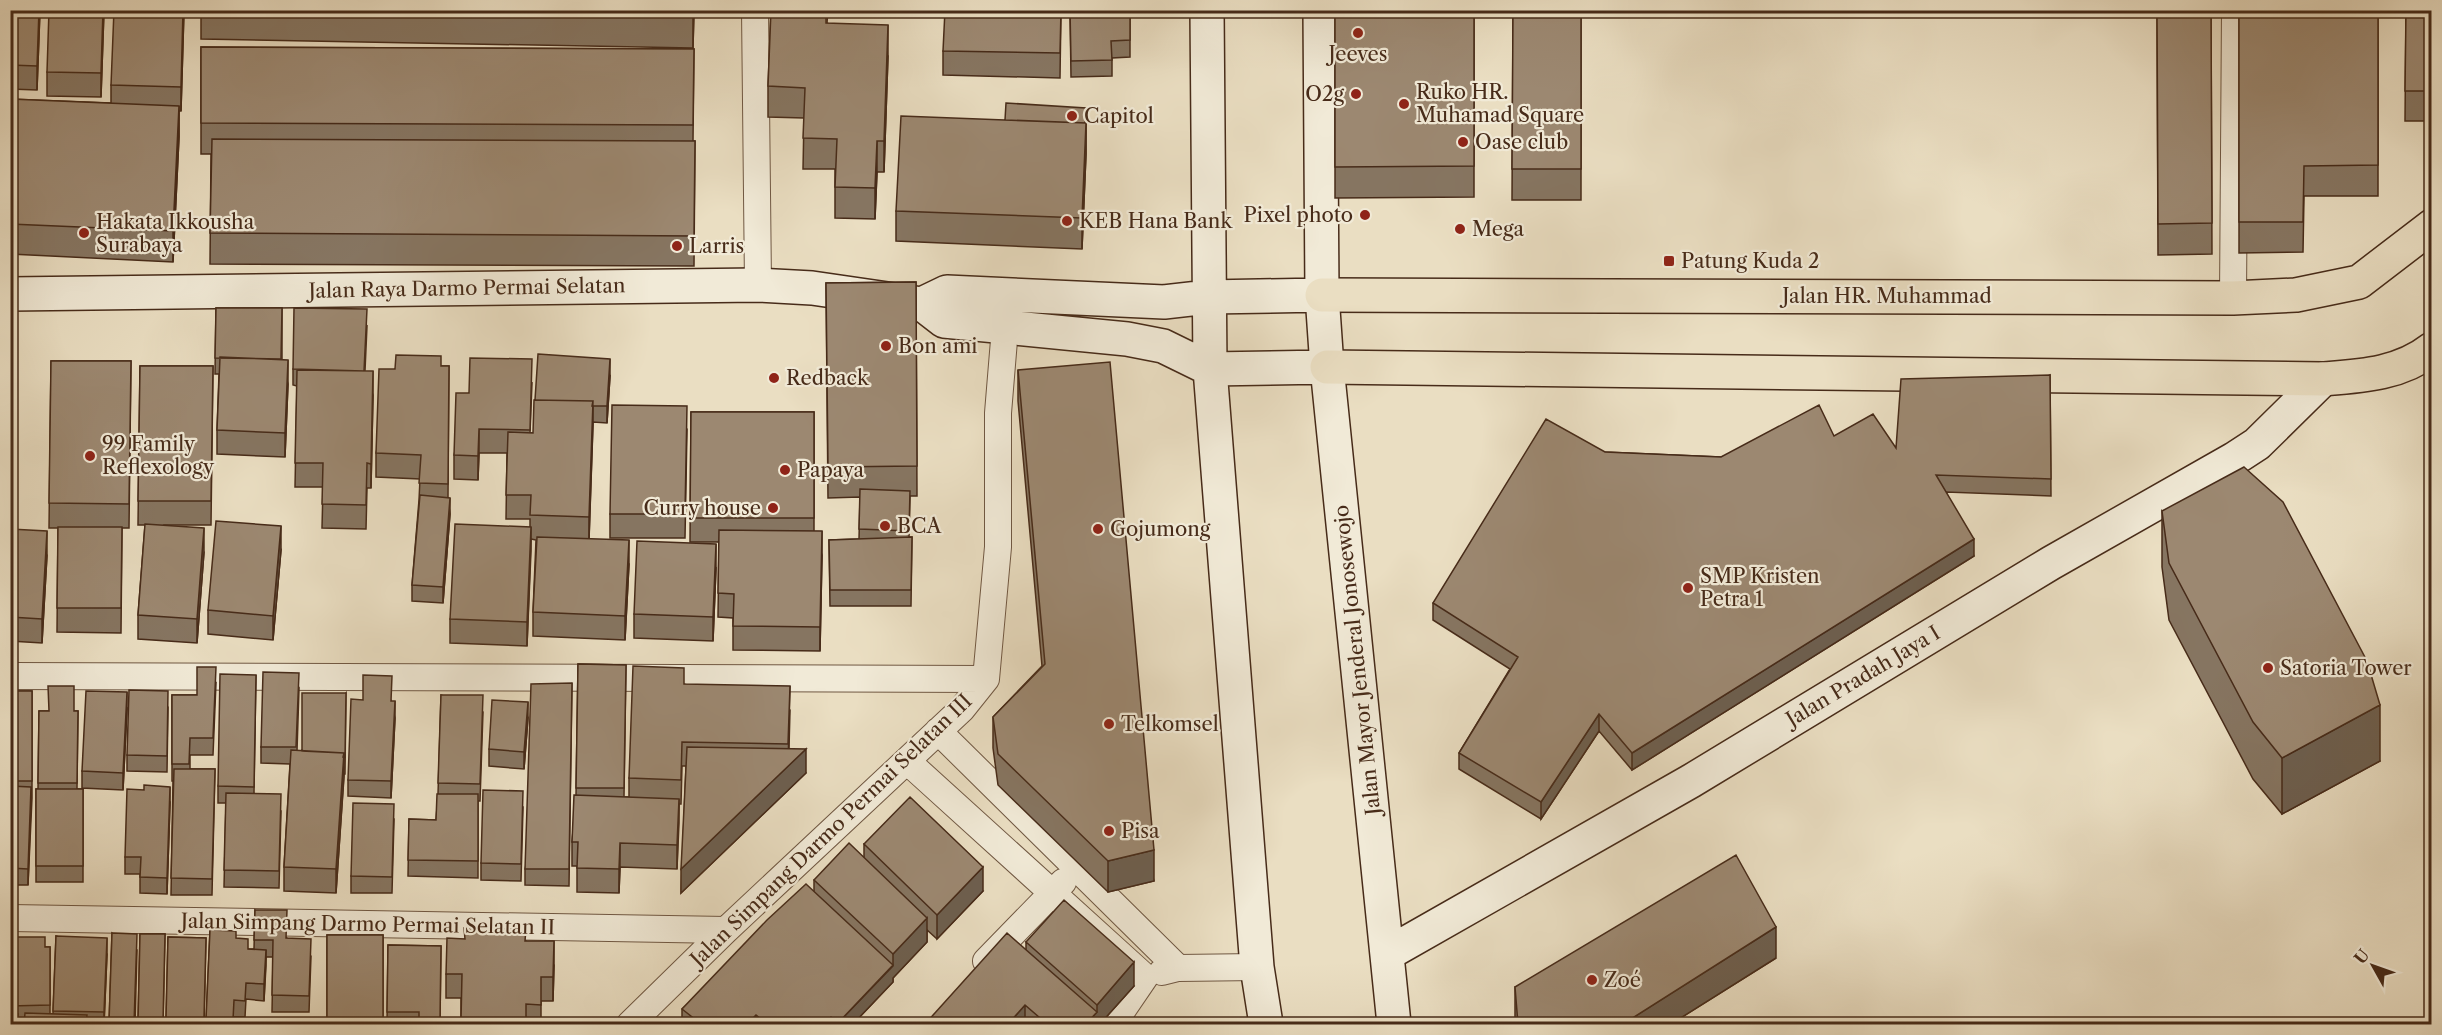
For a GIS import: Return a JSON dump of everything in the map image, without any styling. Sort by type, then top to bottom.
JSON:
[{"type":"main road","name":"Jalan HR. Muhammad","points":[[1322,295],[2233,298],[2296,295],[2359,282],[2432,226]]},
{"type":"main road","points":[[1327,367],[2324,378],[2369,376],[2416,362],[2432,349]]},
{"type":"street","points":[[755,10],[758,285]]},
{"type":"street","points":[[1207,10],[1210,369],[1257,967],[1266,1024]]},
{"type":"street","name":"Jalan Mayor Jenderal Jonosewojo","points":[[1320,10],[1322,295],[1327,367],[1394,1024]]},
{"type":"street","points":[[2233,298],[2235,10]]},
{"type":"street","name":"Jalan Raya Darmo Permai Selatan","points":[[10,294],[758,285],[812,288],[922,304],[944,321],[1127,339],[1163,345],[1210,369]]},
{"type":"street","points":[[922,304],[947,292],[1164,302],[1208,297],[1322,295]]},
{"type":"street","name":"Jalan Simpang Darmo Permai Selatan III","points":[[630,1024],[726,930],[962,710],[986,679],[998,547],[998,413],[1005,328]]},
{"type":"street","points":[[1210,369],[1327,367]]},
{"type":"street","name":"Jalan Pradah Jaya I","points":[[1387,954],[1691,781],[2051,563],[2234,459],[2257,444],[2324,378]]},
{"type":"street","points":[[10,676],[986,679]]},
{"type":"street","points":[[938,731],[1076,870],[1178,968]]},
{"type":"street","points":[[908,762],[1145,977]]},
{"type":"street","points":[[972,975],[1076,870]]},
{"type":"street","name":"Jalan Simpang Darmo Permai Selatan II","points":[[10,918],[726,930]]},
{"type":"street","points":[[1113,1024],[1145,977],[1178,968],[1257,967]]},
{"type":"building","points":[[10,10],[39,10],[37,66],[10,65]]},
{"type":"building","points":[[49,10],[103,10],[101,73],[47,72]]},
{"type":"building","points":[[114,10],[183,10],[181,87],[111,85]]},
{"type":"building","points":[[332,10],[693,10],[693,17]]},
{"type":"building","points":[[771,10],[826,10],[826,23],[888,25],[884,141],[877,141],[875,188],[835,187],[837,139],[803,138],[805,88],[768,86]]},
{"type":"building","points":[[945,10],[1061,10],[1060,53],[943,51]]},
{"type":"building","points":[[1070,10],[1130,10],[1130,40],[1111,41],[1112,60],[1071,61]]},
{"type":"building","name":"Ruko HR. Muhamad Square","points":[[1335,10],[1474,10],[1474,166],[1335,167]]},
{"type":"building","points":[[1513,10],[1581,10],[1581,169],[1512,169]]},
{"type":"building","points":[[2157,10],[2211,10],[2212,223],[2158,224]]},
{"type":"building","points":[[2239,10],[2378,10],[2378,165],[2304,166],[2303,222],[2239,222]]},
{"type":"building","points":[[2406,10],[2432,10],[2432,91],[2405,91]]},
{"type":"building","points":[[201,47],[694,49],[693,125],[201,123]]},
{"type":"building","points":[[10,99],[179,106],[173,231],[10,224]]},
{"type":"building","points":[[1006,103],[1086,108],[1085,123],[1005,120]]},
{"type":"building","points":[[901,116],[1086,123],[1082,218],[896,211]]},
{"type":"building","points":[[212,139],[695,141],[694,236],[210,233]]},
{"type":"building","points":[[916,282],[917,466],[828,467],[826,283]]},
{"type":"building","points":[[216,308],[282,308],[281,359],[215,358]]},
{"type":"building","points":[[294,308],[367,309],[364,371],[293,369]]},
{"type":"building","points":[[538,354],[610,359],[607,406],[592,406],[593,401],[535,400]]},
{"type":"building","points":[[396,355],[441,356],[441,366],[449,366],[448,484],[419,483],[421,455],[376,453],[379,369],[395,369]]},
{"type":"building","points":[[220,357],[288,360],[285,433],[217,430]]},
{"type":"building","points":[[470,358],[532,359],[530,430],[479,429],[478,456],[454,455],[456,393],[469,393]]},
{"type":"building","name":"99 Family Reflexology","points":[[51,361],[131,361],[129,504],[49,503]]},
{"type":"building","points":[[1110,362],[1154,850],[1108,861],[998,754],[993,717],[1045,664],[1018,370]]},
{"type":"building","points":[[140,366],[213,366],[211,501],[138,501]]},
{"type":"building","points":[[297,370],[373,371],[371,464],[367,463],[366,505],[322,504],[323,463],[295,463]]},
{"type":"building","name":"SMP Kristen Petra 1","points":[[2050,375],[2051,479],[1936,475],[1974,539],[1632,753],[1599,714],[1541,802],[1459,753],[1518,657],[1433,603],[1546,419],[1605,452],[1721,457],[1819,405],[1834,436],[1873,414],[1896,448],[1901,379]]},
{"type":"building","points":[[534,400],[593,401],[589,517],[530,515],[531,495],[506,495],[508,432],[533,433]]},
{"type":"building","points":[[612,405],[687,406],[685,514],[610,514]]},
{"type":"building","points":[[691,412],[814,412],[814,518],[690,518]]},
{"type":"building","name":"Satoria Tower","points":[[2244,467],[2283,502],[2367,661],[2380,705],[2282,758],[2253,722],[2169,563],[2162,511]]},
{"type":"building","points":[[860,489],[910,491],[909,531],[859,529]]},
{"type":"building","points":[[420,495],[450,498],[443,587],[412,585]]},
{"type":"building","points":[[216,521],[281,526],[273,616],[208,610]]},
{"type":"building","points":[[145,524],[204,528],[197,619],[138,615]]},
{"type":"building","points":[[455,524],[531,527],[527,622],[450,619]]},
{"type":"building","points":[[58,527],[122,527],[121,608],[57,608]]},
{"type":"building","points":[[10,529],[47,531],[42,619],[10,617]]},
{"type":"building","points":[[719,530],[822,531],[820,627],[733,626],[734,594],[718,593]]},
{"type":"building","points":[[537,537],[629,540],[625,616],[533,612]]},
{"type":"building","points":[[912,537],[911,590],[830,590],[829,540]]},
{"type":"building","points":[[637,541],[716,544],[713,617],[634,614]]},
{"type":"building","points":[[578,664],[626,665],[624,788],[576,788]]},
{"type":"building","points":[[633,666],[684,668],[684,684],[790,686],[788,744],[682,742],[681,780],[629,778]]},
{"type":"building","points":[[197,667],[216,667],[213,738],[190,738],[189,764],[172,764],[172,695],[197,695]]},
{"type":"building","points":[[263,672],[299,673],[296,747],[261,747]]},
{"type":"building","points":[[220,674],[256,675],[254,787],[218,786]]},
{"type":"building","points":[[363,675],[392,676],[391,701],[395,701],[391,781],[348,780],[351,699],[363,700]]},
{"type":"building","points":[[572,683],[569,869],[525,869],[531,684]]},
{"type":"building","points":[[48,686],[74,686],[74,711],[78,711],[77,783],[38,783],[39,711],[49,711]]},
{"type":"building","points":[[129,690],[168,691],[167,756],[127,755]]},
{"type":"building","points":[[10,691],[32,691],[32,781],[10,781]]},
{"type":"building","points":[[86,691],[127,692],[123,773],[82,771]]},
{"type":"building","points":[[302,693],[346,693],[345,757],[343,757],[344,753],[302,751]]},
{"type":"building","points":[[441,695],[483,695],[480,784],[438,783]]},
{"type":"building","points":[[492,700],[528,702],[524,752],[489,749]]},
{"type":"building","points":[[687,747],[806,749],[681,869]]},
{"type":"building","points":[[291,750],[344,753],[336,869],[284,867]]},
{"type":"building","points":[[174,769],[215,769],[212,879],[171,878]]},
{"type":"building","points":[[144,785],[170,787],[167,878],[140,877],[141,857],[125,857],[127,789],[144,790]]},
{"type":"building","points":[[10,786],[31,787],[28,869],[10,868]]},
{"type":"building","points":[[36,789],[83,789],[83,866],[36,866]]},
{"type":"building","points":[[483,790],[523,791],[521,864],[481,863]]},
{"type":"building","points":[[226,793],[281,794],[279,871],[224,870]]},
{"type":"building","points":[[437,794],[478,794],[478,861],[408,860],[409,819],[436,820]]},
{"type":"building","points":[[574,795],[679,799],[677,845],[620,843],[619,869],[577,868],[578,842],[572,842]]},
{"type":"building","points":[[910,797],[983,867],[937,915],[864,844]]},
{"type":"building","points":[[353,803],[394,804],[392,877],[351,876]]},
{"type":"building","points":[[849,843],[927,918],[893,954],[814,880]]},
{"type":"building","points":[[1736,855],[1776,927],[1623,1024],[1518,1024],[1515,987]]},
{"type":"building","points":[[806,884],[893,965],[837,1024],[831,1017],[824,1024],[767,1024],[756,1015],[747,1024],[701,1024],[682,1009],[767,920]]},
{"type":"building","points":[[1064,900],[1134,962],[1097,1005],[1026,942]]},
{"type":"building","points":[[255,910],[287,910],[286,938],[311,939],[309,996],[272,995],[273,940],[254,940]]},
{"type":"building","points":[[464,928],[526,929],[525,941],[554,941],[553,977],[541,977],[541,1005],[526,1004],[526,1022],[461,1020],[462,974],[446,974],[447,938],[465,939]]},
{"type":"building","points":[[210,930],[236,931],[236,938],[248,939],[248,949],[266,950],[264,984],[246,983],[245,1001],[234,1000],[233,1020],[206,1019]]},
{"type":"building","points":[[112,933],[137,934],[134,1024],[109,1023]]},
{"type":"building","points":[[1007,933],[1097,1012],[1086,1024],[1047,1024],[1025,1005],[1008,1024],[925,1024]]},
{"type":"building","points":[[140,934],[165,934],[163,1022],[138,1022]]},
{"type":"building","points":[[327,935],[383,935],[383,1019],[327,1020]]},
{"type":"building","points":[[56,936],[107,938],[104,1012],[53,1011]]},
{"type":"building","points":[[15,937],[45,937],[45,947],[50,947],[50,1005],[10,1006],[10,947],[15,947]]},
{"type":"building","points":[[168,937],[206,938],[204,1018],[166,1018]]},
{"type":"building","points":[[388,945],[441,946],[440,1020],[419,1020],[419,1012],[387,1012]]},
{"type":"building","points":[[25,1013],[87,1015],[86,1024],[24,1024]]},
{"type":"building","points":[[10,1014],[18,1014],[17,1024],[10,1024]]},
{"type":"place","name":"Jeeves","points":[[1358,33]]},
{"type":"place","name":"O2g","points":[[1356,94]]},
{"type":"place","name":"Ruko HR. Muhamad Square","points":[[1404,104]]},
{"type":"place","name":"Capitol","points":[[1072,116]]},
{"type":"place","name":"Oase club","points":[[1463,142]]},
{"type":"place","name":"Pixel photo","points":[[1365,215]]},
{"type":"place","name":"KEB Hana Bank","points":[[1067,221]]},
{"type":"place","name":"Mega","points":[[1460,229]]},
{"type":"place","name":"Hakata Ikkousha Surabaya","points":[[84,233]]},
{"type":"place","name":"Larris","points":[[677,246]]},
{"type":"place","name":"Patung Kuda 2","points":[[1669,261]]},
{"type":"place","name":"Bon ami","points":[[886,346]]},
{"type":"place","name":"Redback","points":[[774,378]]},
{"type":"place","name":"99 Family Reflexology","points":[[90,456]]},
{"type":"place","name":"Papaya","points":[[785,470]]},
{"type":"place","name":"Curry house","points":[[773,508]]},
{"type":"place","name":"BCA","points":[[885,526]]},
{"type":"place","name":"Gojumong","points":[[1098,529]]},
{"type":"place","name":"SMP Kristen Petra 1","points":[[1688,588]]},
{"type":"place","name":"Satoria Tower","points":[[2268,668]]},
{"type":"place","name":"Telkomsel","points":[[1109,724]]},
{"type":"place","name":"Pisa","points":[[1109,831]]},
{"type":"place","name":"Zoé","points":[[1592,980]]}]
